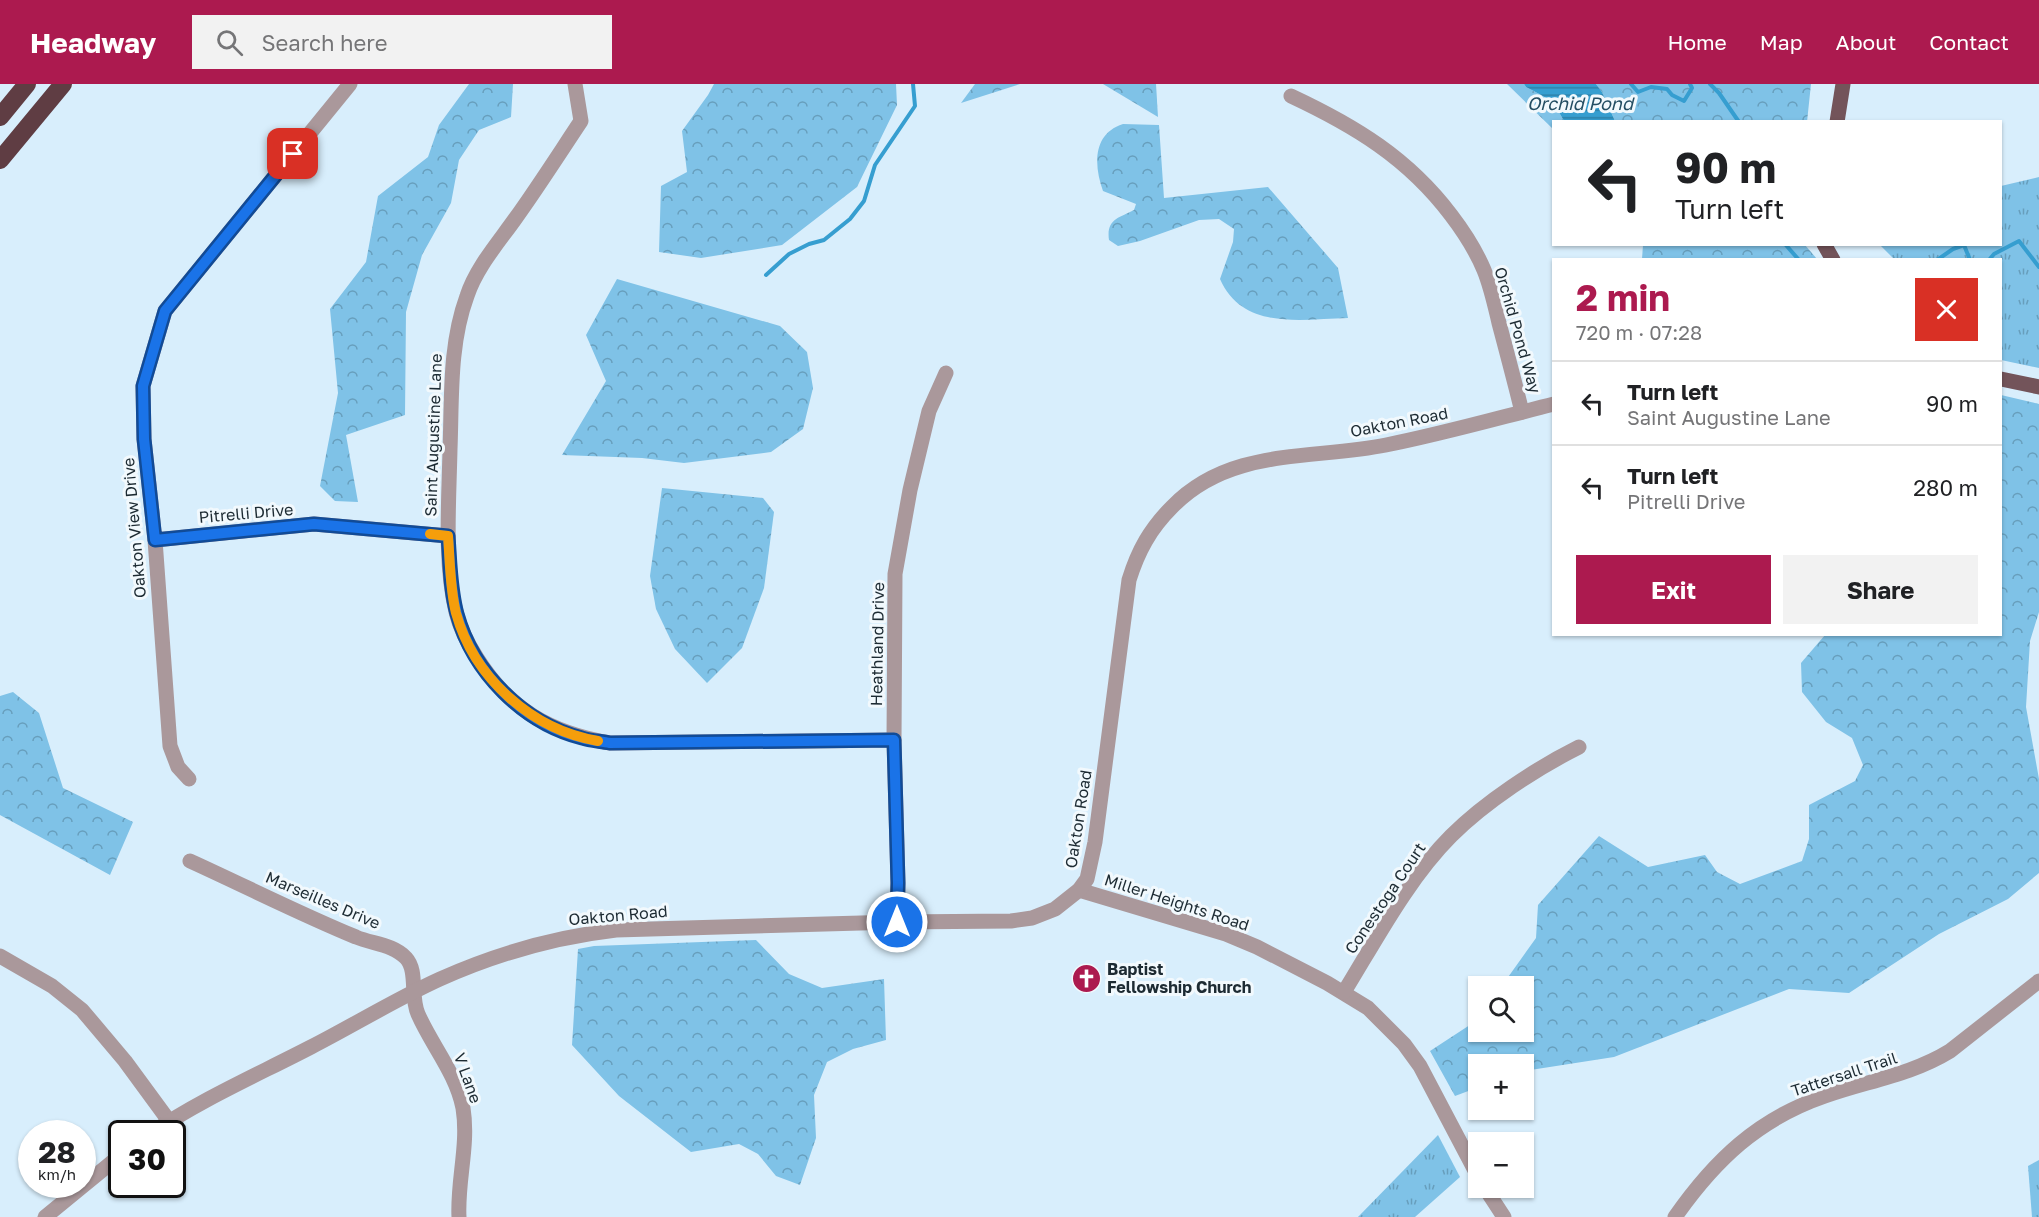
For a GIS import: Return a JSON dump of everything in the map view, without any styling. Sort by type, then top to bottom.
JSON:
[{"type":"highway","points":[[0,117],[27,84]]},
{"type":"highway","points":[[0,160],[63,84]]},
{"type":"main road","points":[[1837,120],[1843,84]]},
{"type":"main road","points":[[2002,379],[2039,387]]},
{"type":"street","name":"Oakton View Drive","points":[[189,779],[178,767],[170,746],[155,540],[144,439],[143,386],[165,311],[350,84]]},
{"type":"street","name":"Saint Augustine Lane","points":[[575,84],[581,121],[485,262],[467,293],[459,320],[453,351],[448,536],[456,612],[467,642],[489,676],[516,705],[553,727],[582,738],[610,743],[894,740]]},
{"type":"street","name":"Orchid Pond Way","points":[[1292,96],[1374,141],[1401,161],[1429,189],[1461,228],[1478,256],[1489,285],[1522,412]]},
{"type":"street","name":"Heathland Drive","points":[[897,922],[894,740],[895,574],[910,490],[929,411],[946,374]]},
{"type":"street","name":"Oakton Road","points":[[171,1120],[440,979],[506,953],[550,940],[616,930],[1011,921],[1032,918],[1055,909],[1079,890],[1087,879],[1095,842],[1129,580],[1142,545],[1161,518],[1197,485],[1217,473],[1238,465],[1385,445],[1552,404]]},
{"type":"street","name":"Pitrelli Drive","points":[[155,540],[314,524],[448,536]]},
{"type":"street","name":"Conestoga Court","points":[[1344,992],[1409,890],[1450,837],[1493,801],[1555,759],[1580,747]]},
{"type":"street","name":"Marseilles Drive","points":[[190,861],[357,938],[396,950],[407,959],[413,972],[413,993]]},
{"type":"street","name":"Miller Heights Road","points":[[1079,890],[1226,934],[1257,947],[1344,992],[1368,1008],[1404,1044],[1430,1084],[1468,1157]]},
{"type":"street","points":[[0,956],[52,986],[82,1010],[120,1054],[168,1120]]},
{"type":"street","name":"Tattersall Trail","points":[[1675,1217],[1716,1164],[1757,1130],[1798,1106],[1908,1072],[1936,1060],[2039,981]]},
{"type":"street","name":"V Lane","points":[[413,993],[417,1013],[450,1071],[463,1108],[465,1151],[458,1200],[459,1217]]},
{"type":"street","points":[[45,1217],[108,1165]]},
{"type":"street","points":[[1492,1198],[1504,1217]]},
{"type":"green space","points":[[469,84],[513,84],[511,117],[479,130],[459,160],[451,203],[422,255],[406,312],[405,415],[346,435],[358,502],[335,501],[320,486],[338,393],[330,309],[366,262],[378,196],[428,157],[439,125]]},
{"type":"green space","points":[[714,84],[896,84],[897,105],[857,187],[782,245],[701,258],[659,252],[661,186],[687,172],[682,131]]},
{"type":"green space","points":[[975,84],[1020,84],[961,103]]},
{"type":"green space","points":[[1103,84],[1156,84],[1158,117]]},
{"type":"green space","points":[[1507,84],[1524,84],[1553,104],[1563,120],[1552,120],[1552,128]]},
{"type":"green space","points":[[1596,84],[1811,84],[1807,120],[1615,120]]},
{"type":"green space","points":[[1123,124],[1159,125],[1164,198],[1268,187],[1338,268],[1348,318],[1293,320],[1258,314],[1243,307],[1230,296],[1220,279],[1233,242],[1234,229],[1219,219],[1199,220],[1140,241],[1118,246],[1109,240],[1112,223],[1134,210],[1136,204],[1103,191],[1098,171],[1097,161],[1101,143],[1106,135]]},
{"type":"green space","points":[[2039,177],[2039,368],[2002,360],[2002,258],[1893,258],[1881,246],[2002,246],[2002,186]]},
{"type":"green space","points":[[1643,246],[1806,246],[1816,258],[1642,258]]},
{"type":"green space","points":[[617,279],[780,326],[807,352],[813,388],[803,429],[771,452],[684,463],[642,458],[562,455],[606,381],[586,335]]},
{"type":"green space","points":[[2002,395],[2039,404],[2039,612],[2030,641],[2026,707],[2039,779],[2039,873],[2008,899],[1939,934],[1849,993],[1789,989],[1614,1057],[1534,1069],[1534,1054],[1468,1054],[1468,1091],[1455,1096],[1430,1051],[1468,1026],[1468,1042],[1534,1042],[1534,976],[1509,976],[1536,938],[1538,905],[1599,836],[1648,867],[1705,855],[1717,872],[1740,884],[1802,861],[1809,839],[1809,805],[1855,781],[1863,765],[1852,738],[1826,722],[1802,692],[1801,663],[1824,636],[2002,636]]},
{"type":"green space","points":[[662,488],[763,498],[774,512],[764,588],[742,648],[707,683],[675,649],[656,609],[650,576]]},
{"type":"green space","points":[[13,692],[39,713],[63,788],[133,822],[110,875],[0,815],[0,696]]},
{"type":"green space","points":[[756,940],[789,974],[822,988],[884,979],[886,1040],[853,1049],[827,1062],[814,1095],[816,1138],[800,1185],[776,1176],[758,1154],[739,1144],[691,1152],[619,1096],[572,1045],[578,949],[594,946]]},
{"type":"green space","points":[[1438,1135],[1460,1177],[1415,1217],[1358,1217]]},
{"type":"green space","points":[[2039,1160],[2039,1217],[2032,1217],[2028,1166]]},
{"type":"water","name":"Orchid Pond","points":[[1524,84],[1596,84],[1615,120],[1563,120],[1549,100]]},
{"type":"waterway","points":[[766,275],[789,254],[809,244],[824,240],[850,219],[864,201],[875,165],[915,106],[913,84]]},
{"type":"waterway","points":[[1631,84],[1638,92],[1651,87],[1667,89],[1672,95],[1684,101],[1692,88],[1690,84]]},
{"type":"waterway","points":[[1710,84],[1738,120]]},
{"type":"waterway","points":[[1991,258],[2019,241],[2039,267]]},
{"type":"waterway","points":[[1787,246],[1797,258]]},
{"type":"waterway","points":[[1940,258],[1961,246]]},
{"type":"waterway","points":[[1964,246],[1969,258]]},
{"type":"slow traffic","points":[[430,534],[448,536],[456,612],[467,642],[489,676],[516,705],[553,727],[582,738],[598,741]]},
{"type":"place","name":"Baptist Fellowship Church","points":[[1086,978]]},
{"type":"route","points":[[293,154],[165,311],[143,386],[144,439],[155,540],[314,524],[448,536],[456,612],[467,642],[489,676],[508,698],[553,727],[582,738],[610,743],[894,740],[897,922]]}]
